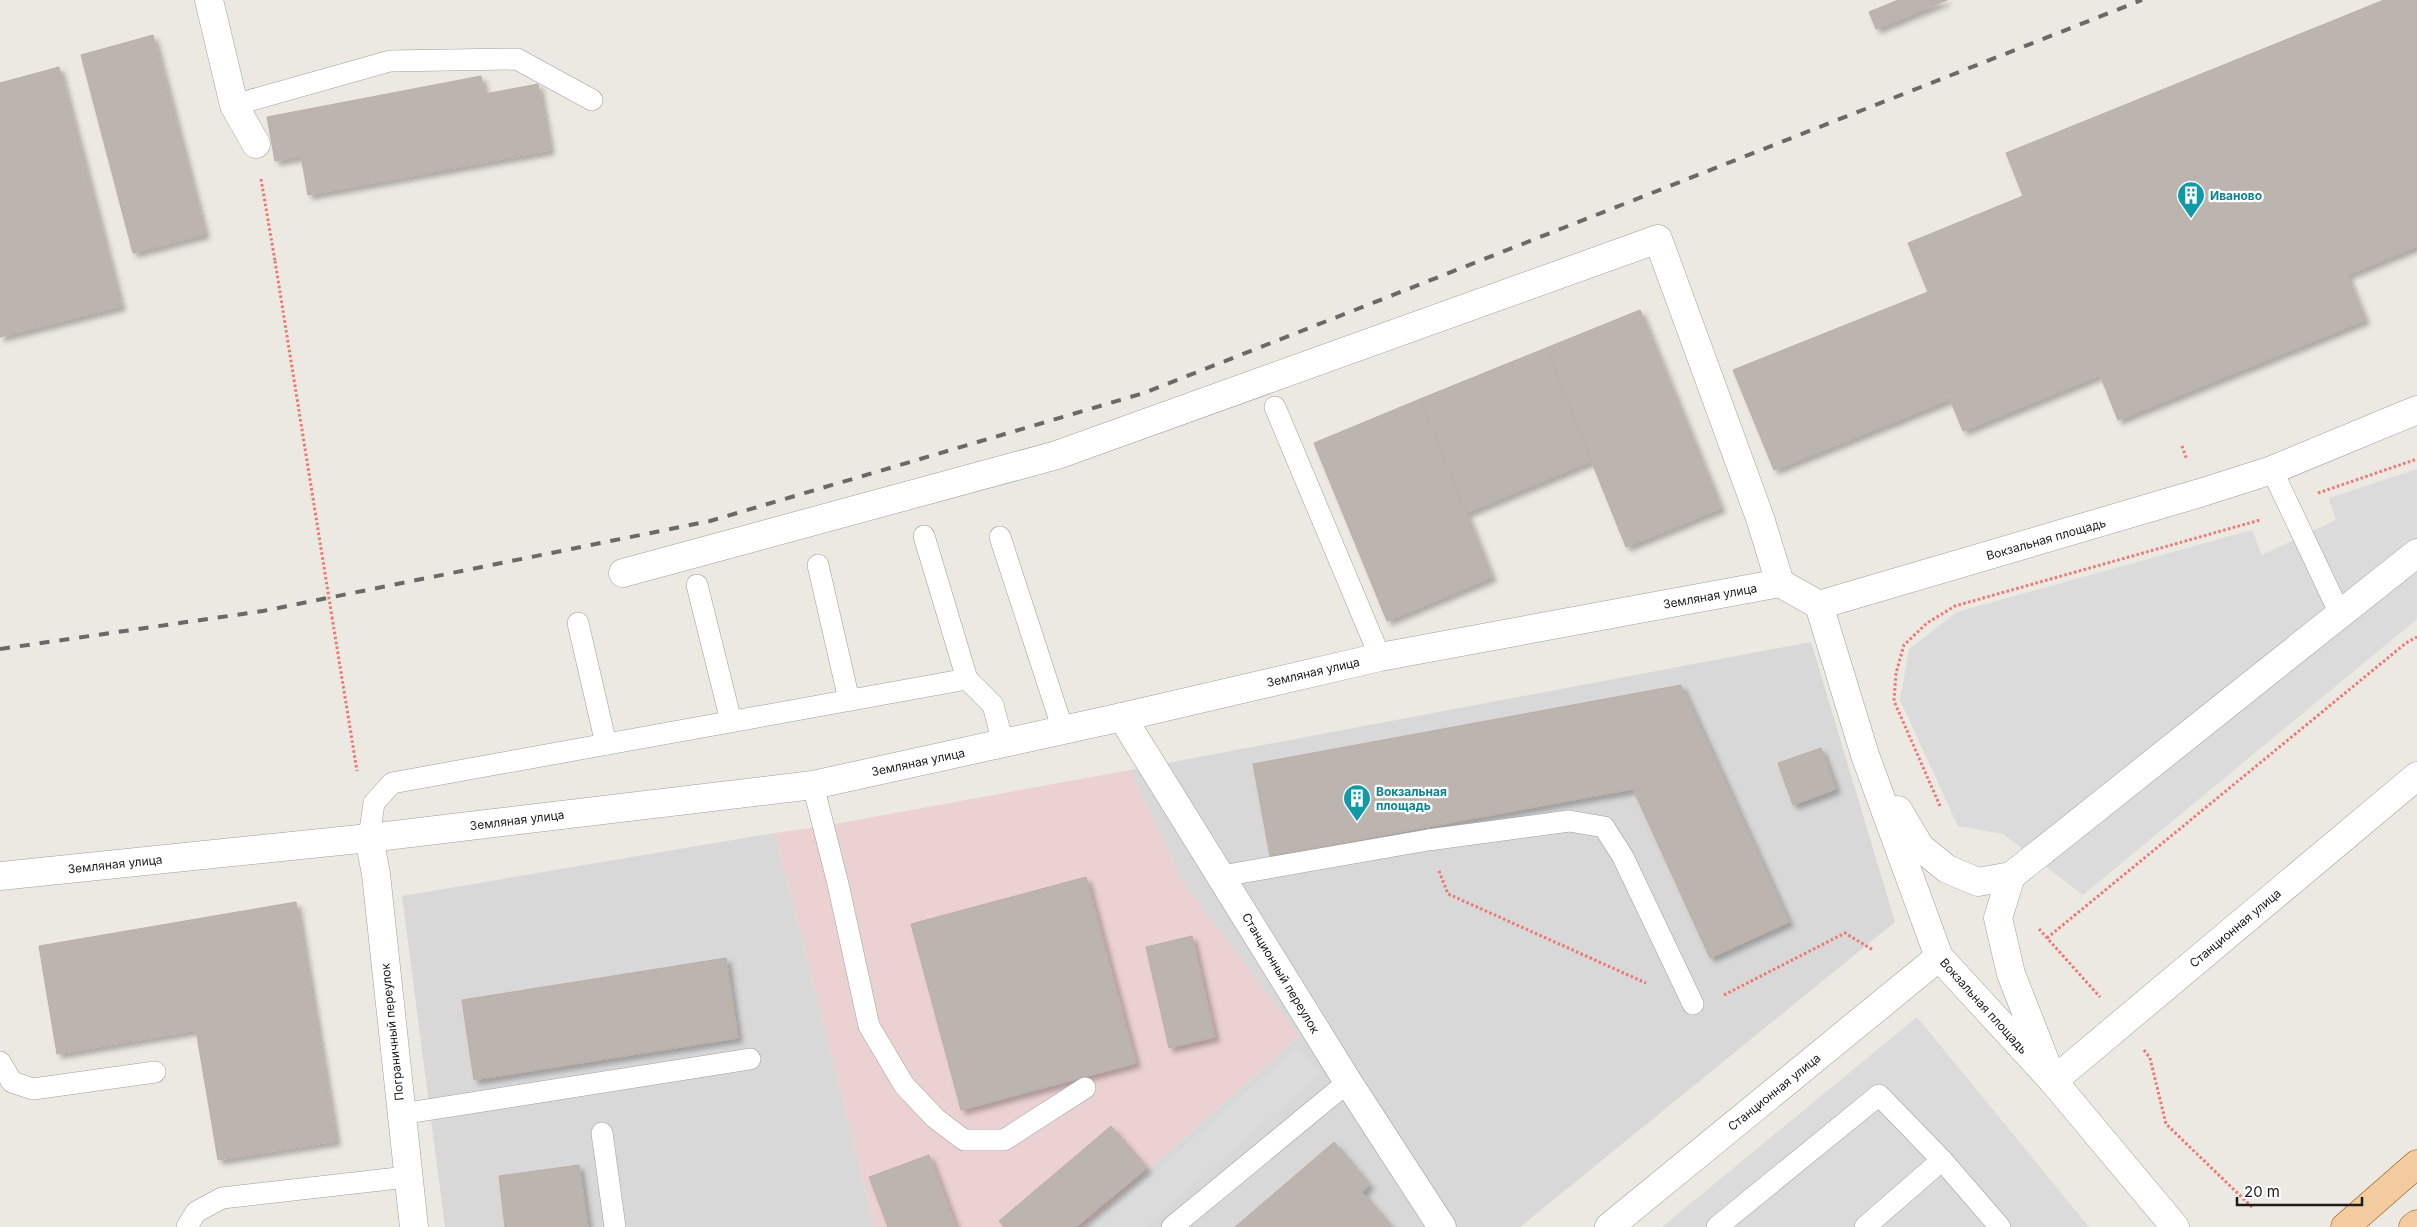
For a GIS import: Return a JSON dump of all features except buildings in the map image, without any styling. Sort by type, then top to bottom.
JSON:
[{"type":"main road","points":[[2345,1227],[2417,1164]]},
{"type":"main road","points":[[2413,1227],[2417,1224]]},
{"type":"street","points":[[208,0],[234,105],[256,144]]},
{"type":"street","points":[[623,572],[1057,455],[1658,239],[1760,518],[1780,583],[1819,606]]},
{"type":"street","name":"Вокзальная площадь","points":[[2175,1227],[2053,1081],[1939,957],[1865,755],[1819,606],[2272,470],[2417,410]]},
{"type":"street","name":"Вокзальная площадь","points":[[1865,755],[1920,847],[1947,868],[1978,882],[2011,876],[2417,553]]},
{"type":"street","name":"Земляная улица","points":[[0,876],[369,838],[813,785],[1003,744],[1380,657],[1780,583]]},
{"type":"street","name":"Станционный переулок","points":[[1122,717],[1348,1082],[1442,1227]]},
{"type":"street","name":"Станционная улица","points":[[2053,1081],[2417,776]]},
{"type":"street","name":"Пограничный переулок","points":[[369,838],[376,874],[414,1227]]},
{"type":"street","name":"Вокзальная площадь","points":[[2011,876],[1998,918],[2011,974],[2053,1081]]},
{"type":"street","name":"Станционная улица","points":[[1608,1227],[1939,957]]},
{"type":"lane","points":[[234,105],[390,61],[517,59],[592,100]]},
{"type":"lane","points":[[1275,407],[1380,657]]},
{"type":"lane","points":[[2272,470],[2340,614]]},
{"type":"lane","points":[[924,536],[966,679],[993,705],[1003,744]]},
{"type":"lane","points":[[1000,537],[1063,730]]},
{"type":"lane","points":[[818,565],[849,700]]},
{"type":"lane","points":[[697,585],[731,721]]},
{"type":"lane","points":[[578,623],[606,744]]},
{"type":"lane","points":[[369,838],[374,803],[392,783],[966,679]]},
{"type":"lane","points":[[813,785],[838,884],[868,1026],[904,1085],[935,1118],[964,1140],[1004,1140],[1085,1088]]},
{"type":"lane","points":[[1222,876],[1428,840],[1568,821],[1604,827],[1623,857],[1693,1004]]},
{"type":"lane","points":[[401,1114],[750,1059]]},
{"type":"lane","points":[[0,1062],[12,1082],[33,1089],[155,1072]]},
{"type":"lane","points":[[1172,1227],[1348,1082]]},
{"type":"lane","points":[[1717,1227],[1879,1095],[1942,1160],[2000,1227]]},
{"type":"lane","points":[[602,1133],[615,1227]]},
{"type":"lane","points":[[1865,1227],[1942,1160]]},
{"type":"lane","points":[[187,1227],[196,1212],[222,1198],[408,1178]]},
{"type":"path","points":[[256,144],[349,722]]},
{"type":"path","points":[[2047,938],[2406,643],[2417,637]]},
{"type":"shaded area","points":[[2417,469],[2417,619],[2083,895],[2003,834],[1958,826],[1900,700],[1909,649],[1957,612],[2252,530],[2262,555],[2336,520],[2329,498]]},
{"type":"shaded area","points":[[1811,642],[1895,922],[1520,1227],[1083,1227],[1299,1036],[1181,880],[1130,770]]},
{"type":"shaded area","points":[[1130,770],[1181,880],[1299,1036],[1083,1227],[875,1227],[775,833],[824,826]]},
{"type":"shaded area","points":[[775,833],[875,1227],[445,1227],[402,896]]},
{"type":"shaded area","points":[[1917,1017],[2089,1227],[1662,1227]]},
{"type":"shaded area","points":[[1298,1047],[1321,1073],[1145,1227],[1093,1227]]},
{"type":"railway","points":[[0,649],[263,611],[710,521],[1144,393],[2142,0]]},
{"type":"place","name":"Иваново","points":[[2191,219]]},
{"type":"place","name":"Вокзальная площадь","points":[[1357,822]]}]
